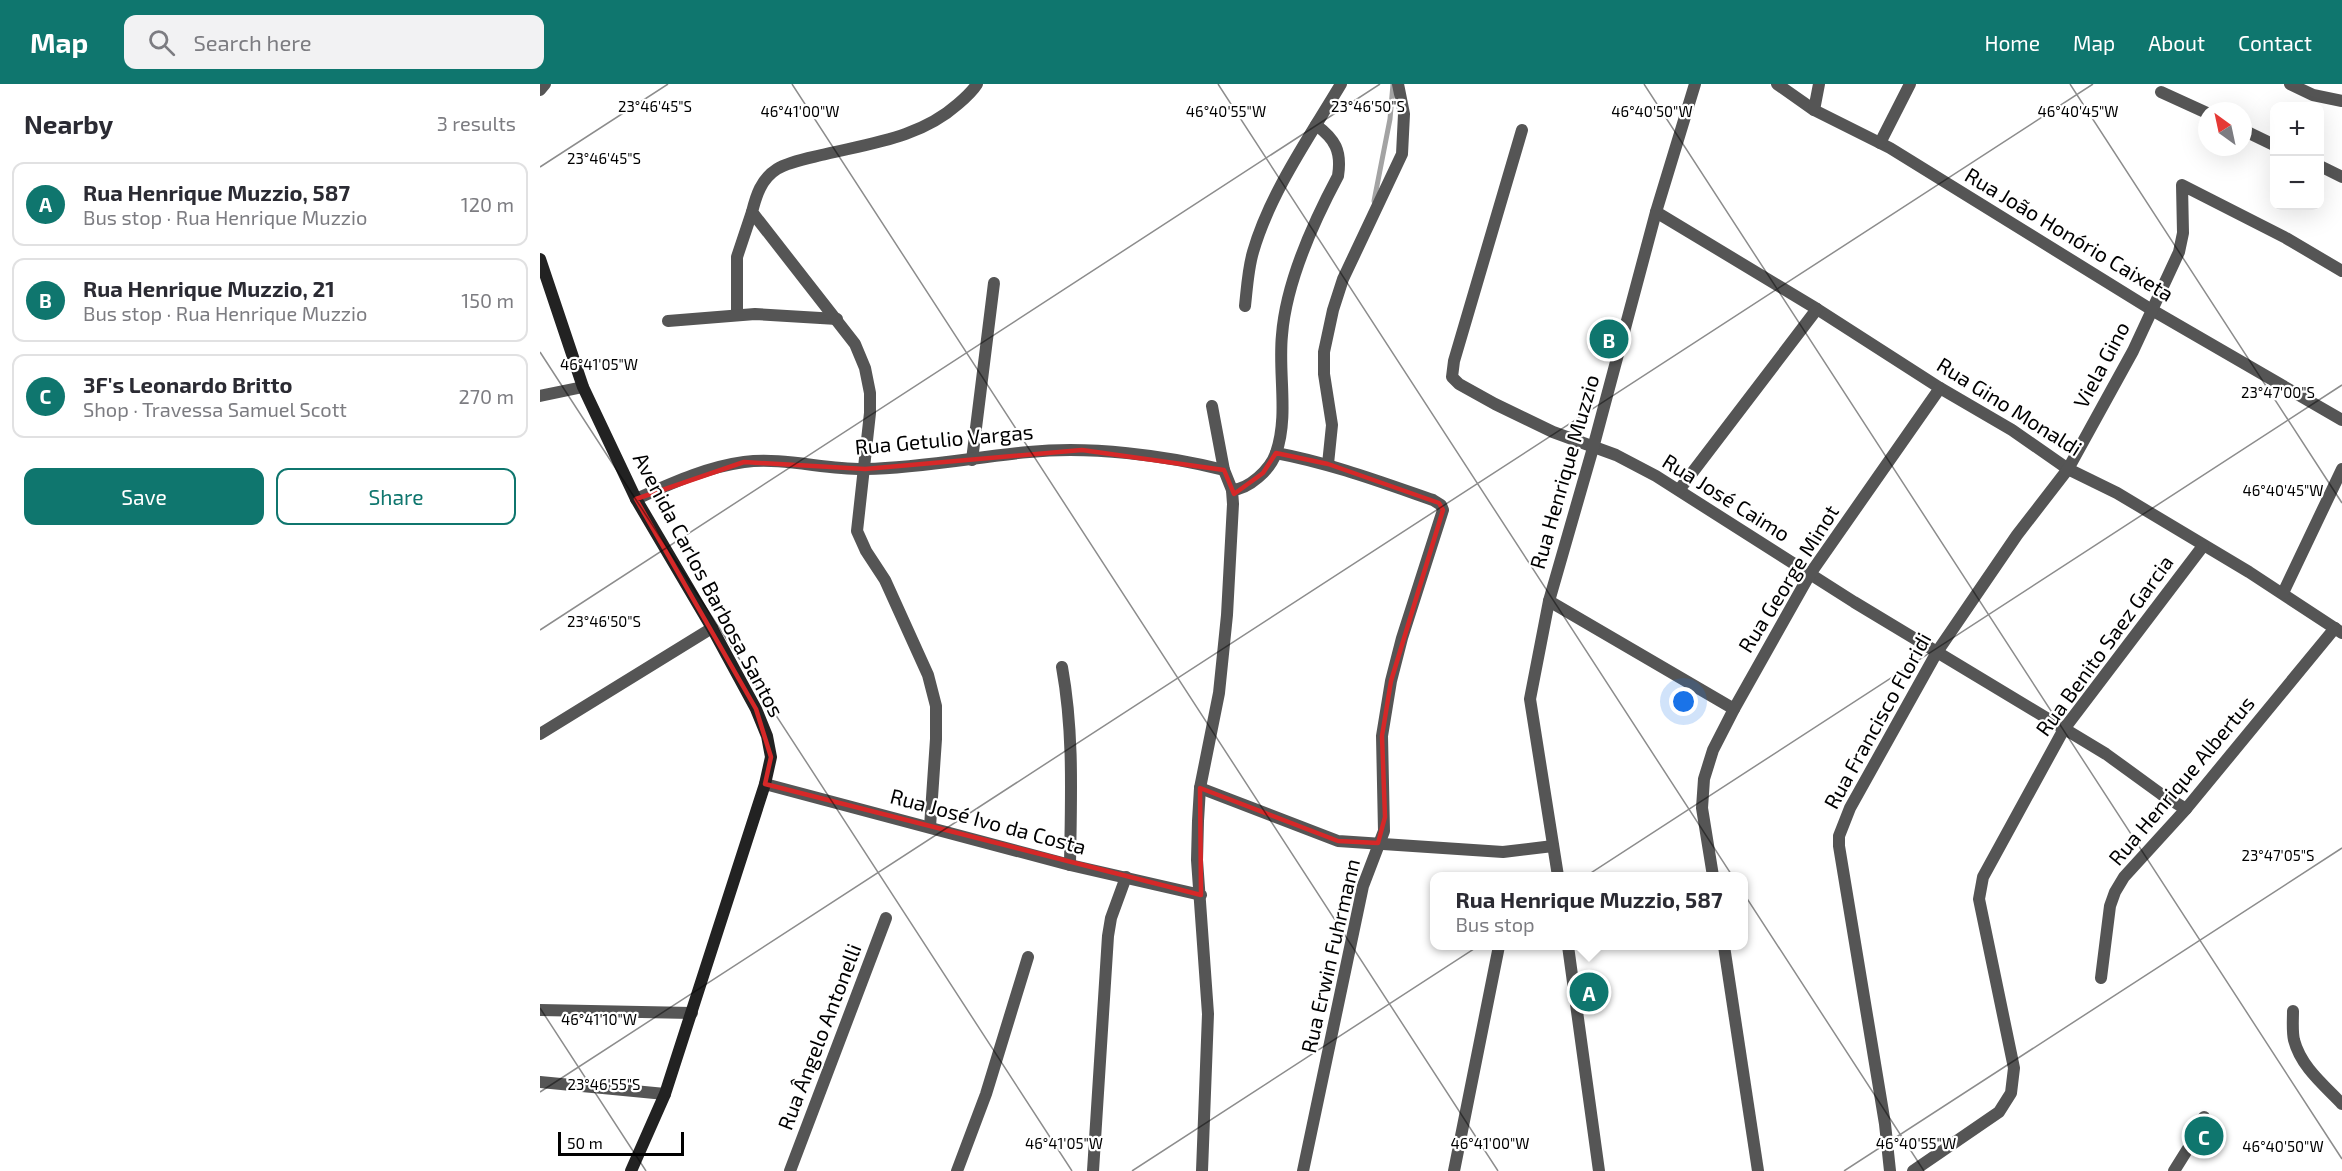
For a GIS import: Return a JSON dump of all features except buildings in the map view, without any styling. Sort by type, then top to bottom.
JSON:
[{"type":"main road","name":"Avenida Carlos Barbosa Santos","points":[[540,259],[583,387],[636,499],[712,628],[756,709],[767,736],[771,757],[765,784],[665,1094],[631,1171]]},
{"type":"street","points":[[540,90],[545,84]]},
{"type":"street","points":[[737,315],[737,258],[758,191],[767,178],[777,169],[812,158],[905,136],[928,126],[950,111],[977,84]]},
{"type":"street","points":[[1245,306],[1250,265],[1257,240],[1279,192],[1341,84]]},
{"type":"street","points":[[1276,453],[1328,464],[1332,424],[1324,374],[1324,352],[1333,310],[1343,279],[1402,154],[1404,114],[1398,84]]},
{"type":"street","name":"Rua Henrique Muzzio","points":[[1557,872],[1530,699],[1549,602],[1656,212],[1695,84]]},
{"type":"street","name":"Rua João Honório Caixeta","points":[[1777,84],[1814,110],[1880,143],[2152,310],[2342,420]]},
{"type":"street","points":[[1814,110],[1819,84]]},
{"type":"street","points":[[1880,143],[1910,84]]},
{"type":"street","points":[[2290,84],[2313,95],[2342,101]]},
{"type":"street","points":[[2161,92],[2198,109]]},
{"type":"street","points":[[1232,490],[1241,489],[1263,473],[1276,453],[1283,386],[1281,362],[1283,325],[1293,284],[1310,235],[1338,176],[1338,149],[1330,135],[1316,125]]},
{"type":"street","name":"Rua José Caimo","points":[[1522,130],[1454,360],[1452,377],[1459,384],[1495,404],[1553,432],[1616,455],[1679,490],[1810,574],[2106,754],[2161,794],[2186,809]]},
{"type":"street","points":[[2252,134],[2270,143]]},
{"type":"street","points":[[2324,168],[2342,177]]},
{"type":"street","name":"Viela Gino","points":[[2068,469],[2133,351],[2179,252],[2183,233],[2182,185],[2286,238],[2342,271]]},
{"type":"street","points":[[752,212],[837,318],[855,344],[865,368],[870,393],[865,469],[858,518],[860,540],[885,580],[914,639],[928,675],[936,706],[930,827]]},
{"type":"street","name":"Rua Gino Monaldi","points":[[1656,212],[2012,430],[2068,469],[2117,494],[2283,593],[2339,631]]},
{"type":"street","points":[[972,460],[994,283]]},
{"type":"street","points":[[1679,490],[1817,309]]},
{"type":"street","points":[[668,321],[767,314],[837,318]]},
{"type":"street","points":[[540,396],[583,387]]},
{"type":"street","name":"Rua George Minot","points":[[1712,872],[1702,808],[1704,779],[1713,750],[1810,574],[1940,388]]},
{"type":"street","points":[[1202,1171],[1208,1014],[1197,860],[1200,788],[1219,693],[1227,615],[1232,490],[1224,470],[1212,406]]},
{"type":"street","name":"Rua Getulio Vargas","points":[[636,499],[679,480],[744,462],[783,462],[865,469],[972,460],[1030,452],[1082,450],[1164,458],[1224,470]]},
{"type":"street","name":"Rua Erwin Fuhrmann","points":[[1303,1171],[1363,886],[1384,831],[1382,736],[1391,681],[1402,638],[1443,510],[1432,500],[1328,464]]},
{"type":"street","name":"Rua Francisco Floridi","points":[[1890,1171],[1885,1124],[1840,857],[1839,836],[1850,808],[1937,652],[2017,536],[2068,469]]},
{"type":"street","points":[[2283,593],[2342,469]]},
{"type":"street","name":"Rua Benito Saez Garcia","points":[[1912,1171],[1999,1112],[2011,1093],[2014,1068],[1979,899],[1983,877],[2064,729],[2203,546]]},
{"type":"street","points":[[1549,602],[1734,709]]},
{"type":"street","points":[[540,734],[712,628]]},
{"type":"street","name":"Rua Henrique Albertus","points":[[2101,978],[2107,945],[2108,918],[2115,892],[2124,877],[2186,809],[2339,631]]},
{"type":"street","points":[[1062,667],[1069,706],[1071,736],[1070,865]]},
{"type":"street","name":"Rua José Ivo da Costa","points":[[765,784],[1070,865],[1201,895]]},
{"type":"street","points":[[1200,788],[1338,841],[1503,852],[1553,846]]},
{"type":"street","points":[[1093,1171],[1110,918],[1126,877]]},
{"type":"street","name":"Rua Ângelo Antonelli","points":[[790,1171],[886,918]]},
{"type":"street","points":[[1454,1171],[1497,950]]},
{"type":"street","points":[[1569,950],[1599,1171]]},
{"type":"street","points":[[1725,950],[1758,1171]]},
{"type":"street","points":[[957,1171],[986,1094],[1028,957]]},
{"type":"street","points":[[540,1010],[692,1013]]},
{"type":"street","points":[[2293,1011],[2294,1039],[2300,1055],[2311,1073],[2342,1104]]},
{"type":"street","points":[[540,1082],[665,1094]]},
{"type":"street","points":[[2174,1171],[2194,1139],[2204,1117]]},
{"type":"highlighted area","points":[[1082,450],[1224,470],[1234,494],[1263,473],[1276,453],[1328,464],[1439,503],[1443,510],[1391,681],[1382,736],[1385,817],[1378,843],[1338,841],[1200,788],[1201,895],[765,784],[771,757],[756,709],[636,499],[744,462],[865,469]]},
{"type":"waterway","points":[[1374,201],[1390,119],[1393,84]]},
{"type":"place","name":"Rua Henrique Muzzio, 21","points":[[1609,339]]},
{"type":"place","name":"Rua Henrique Muzzio, 587","points":[[1589,992]]},
{"type":"place","name":"3F's Leonardo Britto","points":[[2204,1136]]}]
